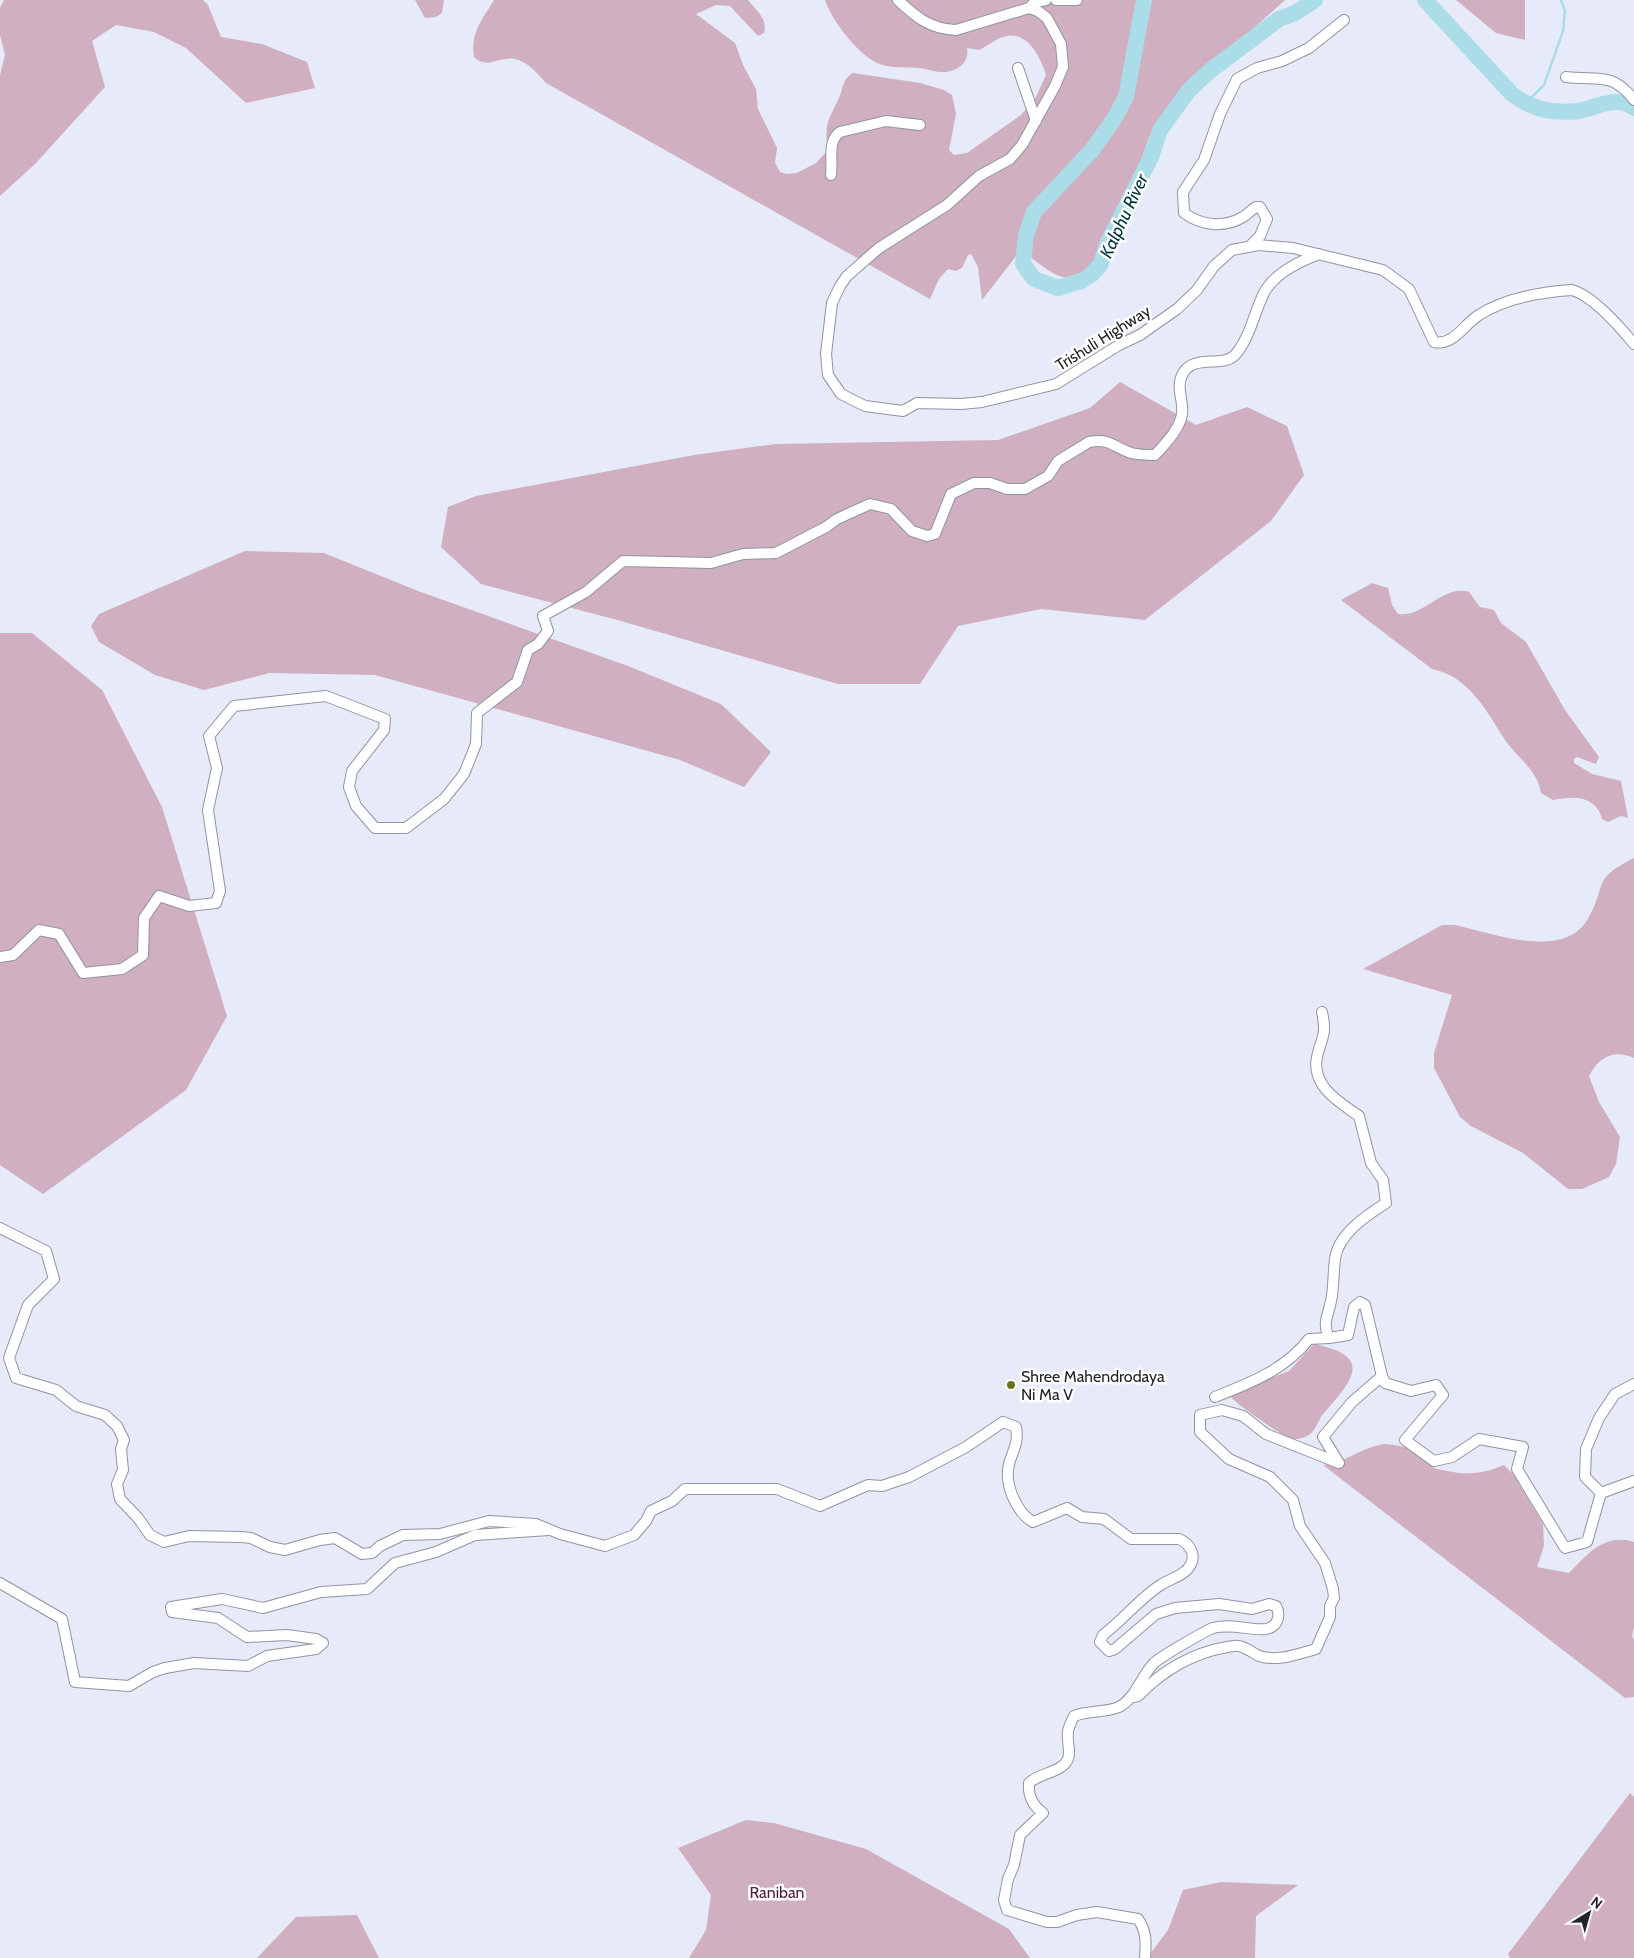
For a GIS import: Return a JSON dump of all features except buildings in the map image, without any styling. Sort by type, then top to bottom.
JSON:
[{"type":"street","points":[[898,0],[928,25],[944,30],[956,30],[1029,8],[1036,2],[1046,0]]},
{"type":"street","points":[[1056,0],[1077,0]]},
{"type":"street","name":"Trishuli Highway","points":[[1029,8],[1038,11],[1047,18],[1061,44],[1063,55],[1060,74],[1022,145],[1010,159],[979,176],[947,206],[879,248],[847,276],[840,286],[832,303],[826,354],[828,375],[841,394],[865,406],[903,411],[917,403],[962,404],[982,402],[1056,384],[1119,345],[1140,335],[1177,309],[1197,290],[1214,266],[1226,255],[1232,250],[1250,246],[1272,245],[1373,266],[1402,282],[1417,302],[1434,342],[1441,343],[1451,339],[1476,316],[1494,307],[1524,298],[1572,290],[1578,292],[1606,313],[1634,344]]},
{"type":"street","points":[[1250,246],[1265,228],[1267,219],[1260,207],[1256,207],[1235,221],[1215,225],[1204,224],[1184,213],[1183,192],[1204,160],[1220,114],[1237,79],[1257,68],[1282,61],[1309,48],[1344,20]]},
{"type":"street","points":[[1018,68],[1036,121]]},
{"type":"street","points":[[1566,77],[1612,80],[1623,87],[1634,100]]},
{"type":"street","points":[[832,174],[832,142],[834,136],[840,132],[886,121],[920,125]]},
{"type":"street","points":[[0,957],[13,954],[39,930],[59,934],[83,973],[122,969],[143,956],[144,918],[159,896],[189,906],[216,903],[220,891],[208,810],[217,768],[209,736],[234,706],[326,696],[385,719],[384,730],[352,771],[349,787],[356,806],[375,828],[406,828],[444,799],[464,774],[476,744],[477,713],[517,682],[528,650],[538,644],[548,631],[543,616],[586,592],[623,561],[711,563],[743,554],[776,553],[826,528],[837,519],[870,504],[891,509],[912,530],[927,536],[935,534],[951,494],[974,482],[990,482],[1006,489],[1025,489],[1048,476],[1058,461],[1089,442],[1095,441],[1107,440],[1138,455],[1155,455],[1169,440],[1182,415],[1179,390],[1184,373],[1189,366],[1206,360],[1222,361],[1231,358],[1250,329],[1269,286],[1296,265],[1319,254]]},
{"type":"street","points":[[1322,1012],[1326,1030],[1318,1055],[1316,1075],[1332,1097],[1359,1116],[1371,1163],[1383,1180],[1386,1203],[1364,1217],[1346,1237],[1335,1256],[1331,1300],[1324,1327],[1329,1338]]},
{"type":"street","points":[[0,1228],[46,1251],[54,1280],[28,1305],[9,1358],[16,1378],[56,1390],[76,1406],[105,1416],[117,1426],[124,1440],[122,1449],[123,1470],[117,1484],[120,1499],[138,1518],[150,1535],[164,1542],[188,1536],[241,1536],[251,1538],[270,1547],[285,1550],[320,1540],[336,1538],[362,1554],[372,1553],[380,1546],[403,1535],[440,1534],[489,1521],[536,1524],[605,1546],[620,1542],[634,1535],[646,1522],[651,1511],[672,1501],[685,1489],[777,1489],[820,1506],[868,1485],[882,1486],[909,1477],[966,1447],[1003,1422],[1016,1426],[1018,1437],[1009,1466],[1009,1481],[1012,1497],[1026,1518],[1033,1522],[1066,1508],[1082,1517],[1104,1518],[1131,1539],[1180,1539],[1186,1542],[1191,1550],[1193,1558],[1191,1566],[1161,1584],[1103,1634],[1100,1642],[1103,1648],[1109,1652],[1115,1649],[1156,1614],[1175,1608],[1219,1604],[1252,1610],[1269,1604],[1276,1606],[1280,1612],[1275,1625],[1267,1629],[1230,1627],[1215,1628],[1203,1632],[1155,1662],[1132,1697],[1119,1706],[1104,1711],[1084,1712],[1074,1716],[1068,1730],[1070,1756],[1068,1760],[1061,1768],[1036,1776],[1029,1783],[1030,1798],[1035,1807],[1043,1813],[1020,1834],[1004,1900],[1007,1910],[1047,1922],[1057,1922],[1077,1914],[1097,1912],[1138,1919],[1144,1928],[1145,1958]]},
{"type":"street","points":[[1215,1397],[1271,1373],[1298,1353],[1309,1339],[1348,1336],[1354,1307],[1360,1302],[1365,1305],[1385,1382],[1411,1391],[1436,1385],[1443,1394],[1405,1440],[1434,1460],[1452,1457],[1480,1440],[1523,1447],[1517,1469],[1566,1548],[1587,1542],[1602,1493]]},
{"type":"street","points":[[1132,1697],[1138,1696],[1170,1670],[1203,1652],[1238,1645],[1261,1656],[1287,1657],[1316,1649],[1330,1617],[1333,1589],[1325,1563],[1300,1526],[1293,1500],[1270,1477],[1229,1459],[1200,1432],[1200,1414],[1222,1410],[1243,1416],[1266,1434],[1339,1463],[1323,1436],[1352,1402],[1382,1376]]},
{"type":"street","points":[[1602,1493],[1585,1477],[1586,1448],[1599,1418],[1615,1394],[1634,1384]]},
{"type":"street","points":[[1602,1493],[1634,1481]]},
{"type":"street","points":[[0,1583],[62,1619],[75,1682],[129,1686],[153,1672],[165,1668],[194,1664],[248,1666],[266,1656],[316,1649],[323,1643],[316,1639],[287,1635],[247,1637],[218,1618],[172,1612],[171,1606],[222,1599],[263,1608],[321,1592],[366,1589],[395,1562],[436,1552],[475,1535],[551,1530]]},
{"type":"green space","points":[[4,0],[203,0],[208,5],[221,37],[262,44],[307,62],[315,88],[246,103],[186,48],[154,32],[116,25],[92,41],[105,87],[35,164],[0,196],[0,75],[5,55],[0,35],[0,8]]},
{"type":"green space","points":[[415,0],[444,0],[442,13],[436,17],[425,18]]},
{"type":"green space","points":[[494,0],[748,0],[763,19],[764,33],[758,36],[730,6],[716,5],[696,14],[735,43],[743,65],[756,89],[758,109],[777,148],[775,163],[780,172],[786,174],[797,173],[816,163],[828,150],[826,135],[829,118],[846,79],[853,73],[920,83],[944,90],[952,95],[956,114],[949,150],[954,155],[967,153],[1021,115],[1035,99],[1046,75],[1033,48],[1022,38],[1015,36],[1000,38],[979,50],[967,48],[966,58],[961,66],[947,72],[895,67],[877,63],[851,42],[832,16],[825,0],[1285,0],[1183,92],[1149,137],[1135,179],[1092,267],[1075,277],[1067,278],[1060,276],[1030,257],[1027,242],[982,300],[978,267],[971,254],[968,255],[962,268],[956,271],[948,269],[939,279],[930,299],[546,83],[524,63],[515,59],[504,59],[489,63],[479,61],[474,57],[474,40],[478,26]]},
{"type":"green space","points":[[1456,0],[1525,0],[1525,40],[1496,33]]},
{"type":"green space","points":[[1120,382],[1196,425],[1247,407],[1287,426],[1304,475],[1271,521],[1145,620],[1041,609],[958,626],[920,684],[838,684],[621,621],[481,584],[441,547],[448,507],[476,496],[694,455],[776,444],[998,440],[1090,408]]},
{"type":"green space","points":[[245,551],[324,553],[418,591],[628,666],[721,704],[771,752],[744,787],[680,760],[375,675],[269,673],[204,690],[155,675],[99,642],[91,626],[99,614]]},
{"type":"green space","points":[[1372,583],[1388,588],[1392,605],[1398,614],[1416,611],[1442,596],[1460,591],[1469,592],[1480,607],[1494,610],[1501,623],[1526,642],[1565,710],[1599,757],[1596,764],[1577,757],[1574,759],[1574,763],[1592,774],[1621,781],[1628,818],[1621,816],[1608,822],[1602,819],[1599,811],[1589,801],[1575,798],[1553,800],[1541,793],[1536,777],[1510,747],[1484,707],[1467,687],[1445,673],[1432,669],[1341,600]]},
{"type":"green space","points":[[0,633],[32,633],[102,690],[162,807],[227,1016],[186,1090],[43,1194],[0,1165]]},
{"type":"green space","points":[[1634,858],[1634,1058],[1620,1054],[1607,1057],[1597,1064],[1589,1076],[1599,1102],[1620,1137],[1616,1164],[1609,1177],[1582,1189],[1568,1189],[1523,1153],[1471,1126],[1460,1117],[1434,1068],[1434,1053],[1452,995],[1363,969],[1442,925],[1455,925],[1526,941],[1562,939],[1577,932],[1588,919],[1605,878],[1611,872]]},
{"type":"green space","points":[[1314,1344],[1333,1349],[1345,1355],[1351,1363],[1352,1371],[1343,1390],[1321,1417],[1313,1431],[1307,1436],[1295,1439],[1287,1437],[1250,1413],[1231,1397],[1249,1386],[1289,1371]]},
{"type":"green space","points":[[1385,1444],[1413,1450],[1424,1457],[1434,1468],[1453,1472],[1478,1473],[1504,1465],[1514,1475],[1543,1524],[1544,1546],[1537,1567],[1569,1573],[1590,1552],[1605,1543],[1614,1540],[1634,1542],[1634,1627],[1632,1636],[1634,1640],[1634,1697],[1625,1698],[1323,1465],[1340,1461],[1369,1448]]},
{"type":"green space","points":[[1630,1793],[1634,1797],[1634,1958],[1510,1958],[1508,1954]]},
{"type":"green space","name":"Raniban","points":[[746,1820],[774,1823],[866,1849],[1009,1929],[1030,1958],[689,1958],[706,1930],[711,1895],[678,1848]]},
{"type":"green space","points":[[1221,1882],[1298,1885],[1256,1916],[1255,1958],[1147,1958],[1168,1930],[1183,1890]]},
{"type":"green space","points":[[357,1915],[379,1958],[257,1958],[296,1917]]},
{"type":"waterway","name":"Kalphu River","points":[[1144,0],[1126,97],[1114,119],[1092,150],[1034,212],[1026,235],[1023,264],[1034,279],[1058,288],[1081,281],[1091,275],[1101,264],[1107,244],[1151,157],[1160,130],[1189,90],[1211,70],[1279,19],[1295,13],[1315,0]]},
{"type":"waterway","name":"Kalphu River","points":[[1425,0],[1511,93],[1526,103],[1534,107],[1560,112],[1578,111],[1613,102],[1620,102],[1634,108]]},
{"type":"waterway","points":[[1525,104],[1544,85],[1563,31],[1565,11],[1561,0]]},
{"type":"place","name":"Shree Mahendrodaya Ni Ma V","points":[[1011,1385]]}]
